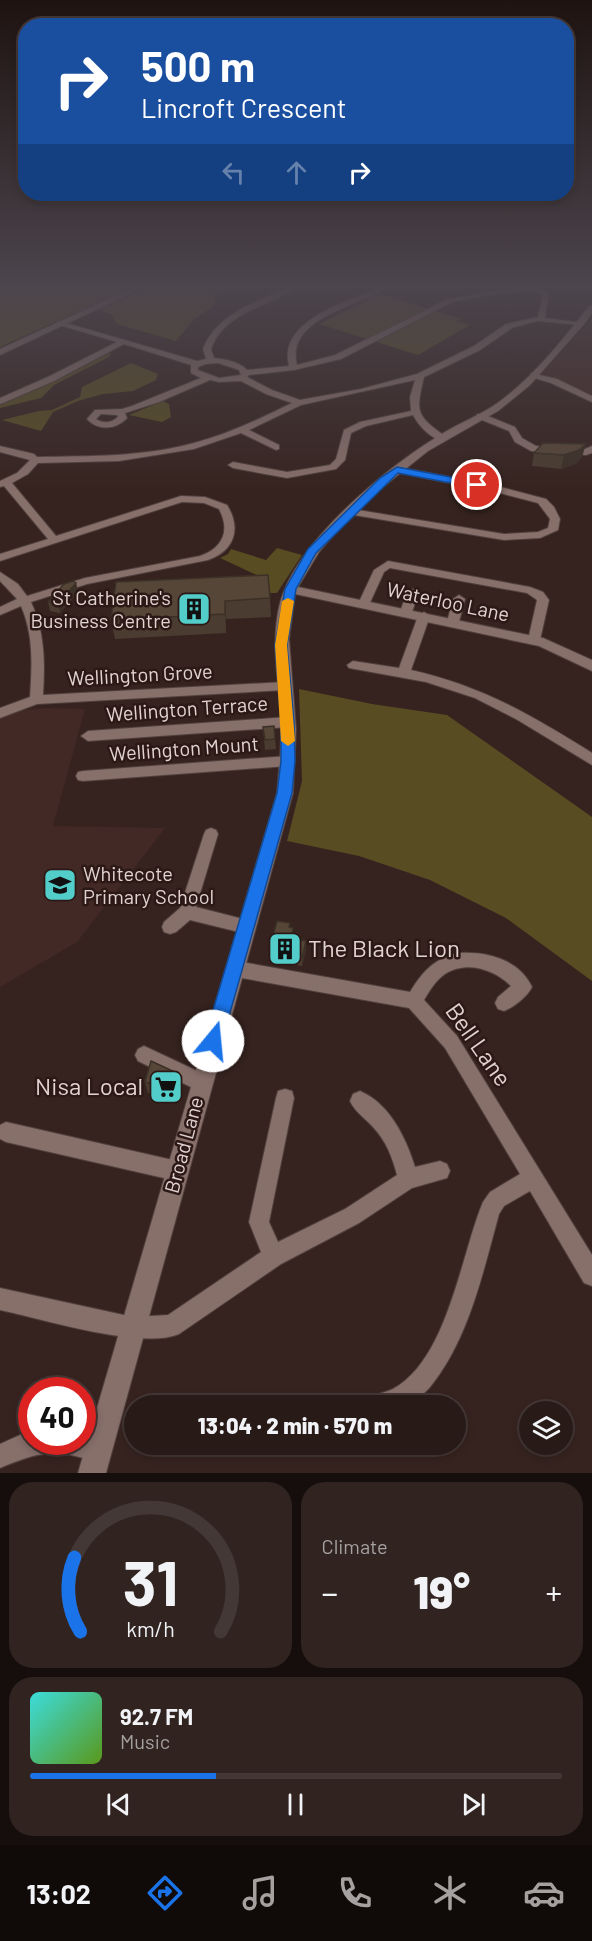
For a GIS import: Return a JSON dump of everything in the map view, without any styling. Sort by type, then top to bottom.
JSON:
[{"type":"street","points":[[0,401],[96,356]]},
{"type":"street","points":[[169,356],[197,364],[211,361],[232,364],[269,392],[299,403]]},
{"type":"street","points":[[208,356],[211,361]]},
{"type":"street","points":[[291,356],[294,368]]},
{"type":"street","points":[[197,364],[194,366],[194,371],[208,378],[225,380],[294,368],[340,356]]},
{"type":"street","points":[[0,449],[31,456],[35,460],[119,458],[194,446],[242,430],[299,403],[420,376],[461,356]]},
{"type":"street","name":"Broad Lane","points":[[92,1473],[285,793],[288,722],[281,645],[291,589],[312,551],[397,470],[442,438],[502,404],[551,356]]},
{"type":"street","points":[[534,375],[554,381],[592,399]]},
{"type":"street","points":[[420,376],[413,399],[416,412],[420,421],[442,438]]},
{"type":"street","points":[[121,413],[167,397],[208,378]]},
{"type":"street","points":[[233,465],[287,475],[333,467],[340,460],[347,432],[363,424],[416,412]]},
{"type":"street","points":[[480,416],[512,429],[518,440],[534,449],[591,452]]},
{"type":"street","points":[[242,430],[276,447]]},
{"type":"street","points":[[35,460],[25,472],[3,483],[53,540]]},
{"type":"street","points":[[352,512],[504,537],[540,535],[553,530],[555,519],[550,509],[542,501],[497,489],[397,470]]},
{"type":"street","points":[[0,558],[181,499],[213,502],[223,507],[229,520],[226,543],[219,552],[202,559],[85,581],[0,611]]},
{"type":"street","points":[[364,604],[379,570],[388,564],[454,574],[530,590],[539,594],[543,600],[534,640]]},
{"type":"street","points":[[0,575],[23,601],[34,618],[39,654],[36,700]]},
{"type":"street","name":"Waterloo Lane","points":[[291,589],[534,640],[579,658],[592,666]]},
{"type":"street","points":[[406,612],[413,592]]},
{"type":"street","points":[[453,622],[459,599]]},
{"type":"street","points":[[404,672],[424,616]]},
{"type":"street","points":[[353,665],[404,672],[455,686],[497,703],[592,760]]},
{"type":"street","name":"Wellington Grove","points":[[0,712],[36,700],[285,686]]},
{"type":"street","name":"Wellington Terrace","points":[[88,736],[288,722]]},
{"type":"street","name":"Wellington Mount","points":[[83,776],[288,761]]},
{"type":"street","points":[[170,927],[187,912],[211,834]]},
{"type":"street","points":[[187,912],[247,927]]},
{"type":"street","points":[[414,1001],[435,971],[456,962],[472,961],[491,963],[505,969],[523,987],[504,1003]]},
{"type":"street","name":"Bell Lane","points":[[236,969],[414,1001],[451,1042],[592,1275]]},
{"type":"street","points":[[144,1055],[201,1083]]},
{"type":"street","points":[[273,1256],[259,1222],[285,1098]]},
{"type":"street","points":[[360,1101],[387,1125],[399,1144],[408,1179]]},
{"type":"street","points":[[6,1132],[177,1171]]},
{"type":"street","points":[[0,1299],[133,1328],[171,1326],[273,1256],[352,1216],[408,1179],[440,1171]]},
{"type":"street","points":[[404,1395],[417,1384],[440,1352],[463,1304],[490,1209],[504,1194],[532,1178]]},
{"type":"street","points":[[0,1456],[29,1443],[64,1442],[99,1449]]},
{"type":"shaded area","points":[[104,356],[110,356],[54,385],[41,398],[0,408],[0,404],[51,383]]},
{"type":"shaded area","points":[[558,356],[592,356],[592,396],[542,373]]},
{"type":"shaded area","points":[[131,363],[158,374],[156,380],[133,391],[103,394],[78,401],[53,412],[41,431],[2,420],[52,410],[80,397],[82,387]]},
{"type":"shaded area","points":[[163,401],[169,404],[171,417],[162,422],[129,415]]},
{"type":"shaded area","points":[[277,548],[302,555],[277,593],[258,593],[263,578],[220,558],[228,554],[231,549],[266,560]]},
{"type":"shaded area","points":[[299,689],[372,704],[447,715],[592,817],[592,981],[506,918],[430,880],[359,856],[287,841],[302,781]]},
{"type":"shaded area","name":"Whitecote Primary School","points":[[85,709],[53,826],[165,828],[77,942],[0,987],[0,718],[25,710]]},
{"type":"building","points":[[543,443],[586,444],[579,450],[564,455],[534,453]]},
{"type":"building","points":[[268,575],[270,598],[225,601],[225,614],[111,620],[116,582]]},
{"type":"building","points":[[73,581],[76,583],[58,604],[48,602],[64,584]]},
{"type":"building","points":[[274,726],[275,739],[265,740],[263,727]]},
{"type":"building","points":[[277,921],[290,923],[289,927],[293,928],[291,939],[306,941],[302,957],[270,949]]},
{"type":"building","points":[[151,1061],[179,1074],[175,1089],[145,1082]]},
{"type":"slow traffic","points":[[288,601],[281,645],[288,741]]},
{"type":"place","name":"St Catherine's Business Centre","points":[[194,609]]},
{"type":"place","name":"Whitecote Primary School","points":[[60,885]]},
{"type":"place","name":"The Black Lion","points":[[285,949]]},
{"type":"place","name":"Nisa Local","points":[[166,1087]]},
{"type":"route","points":[[213,1041],[236,969],[285,793],[288,722],[281,645],[291,589],[312,551],[397,470],[477,485]]}]
